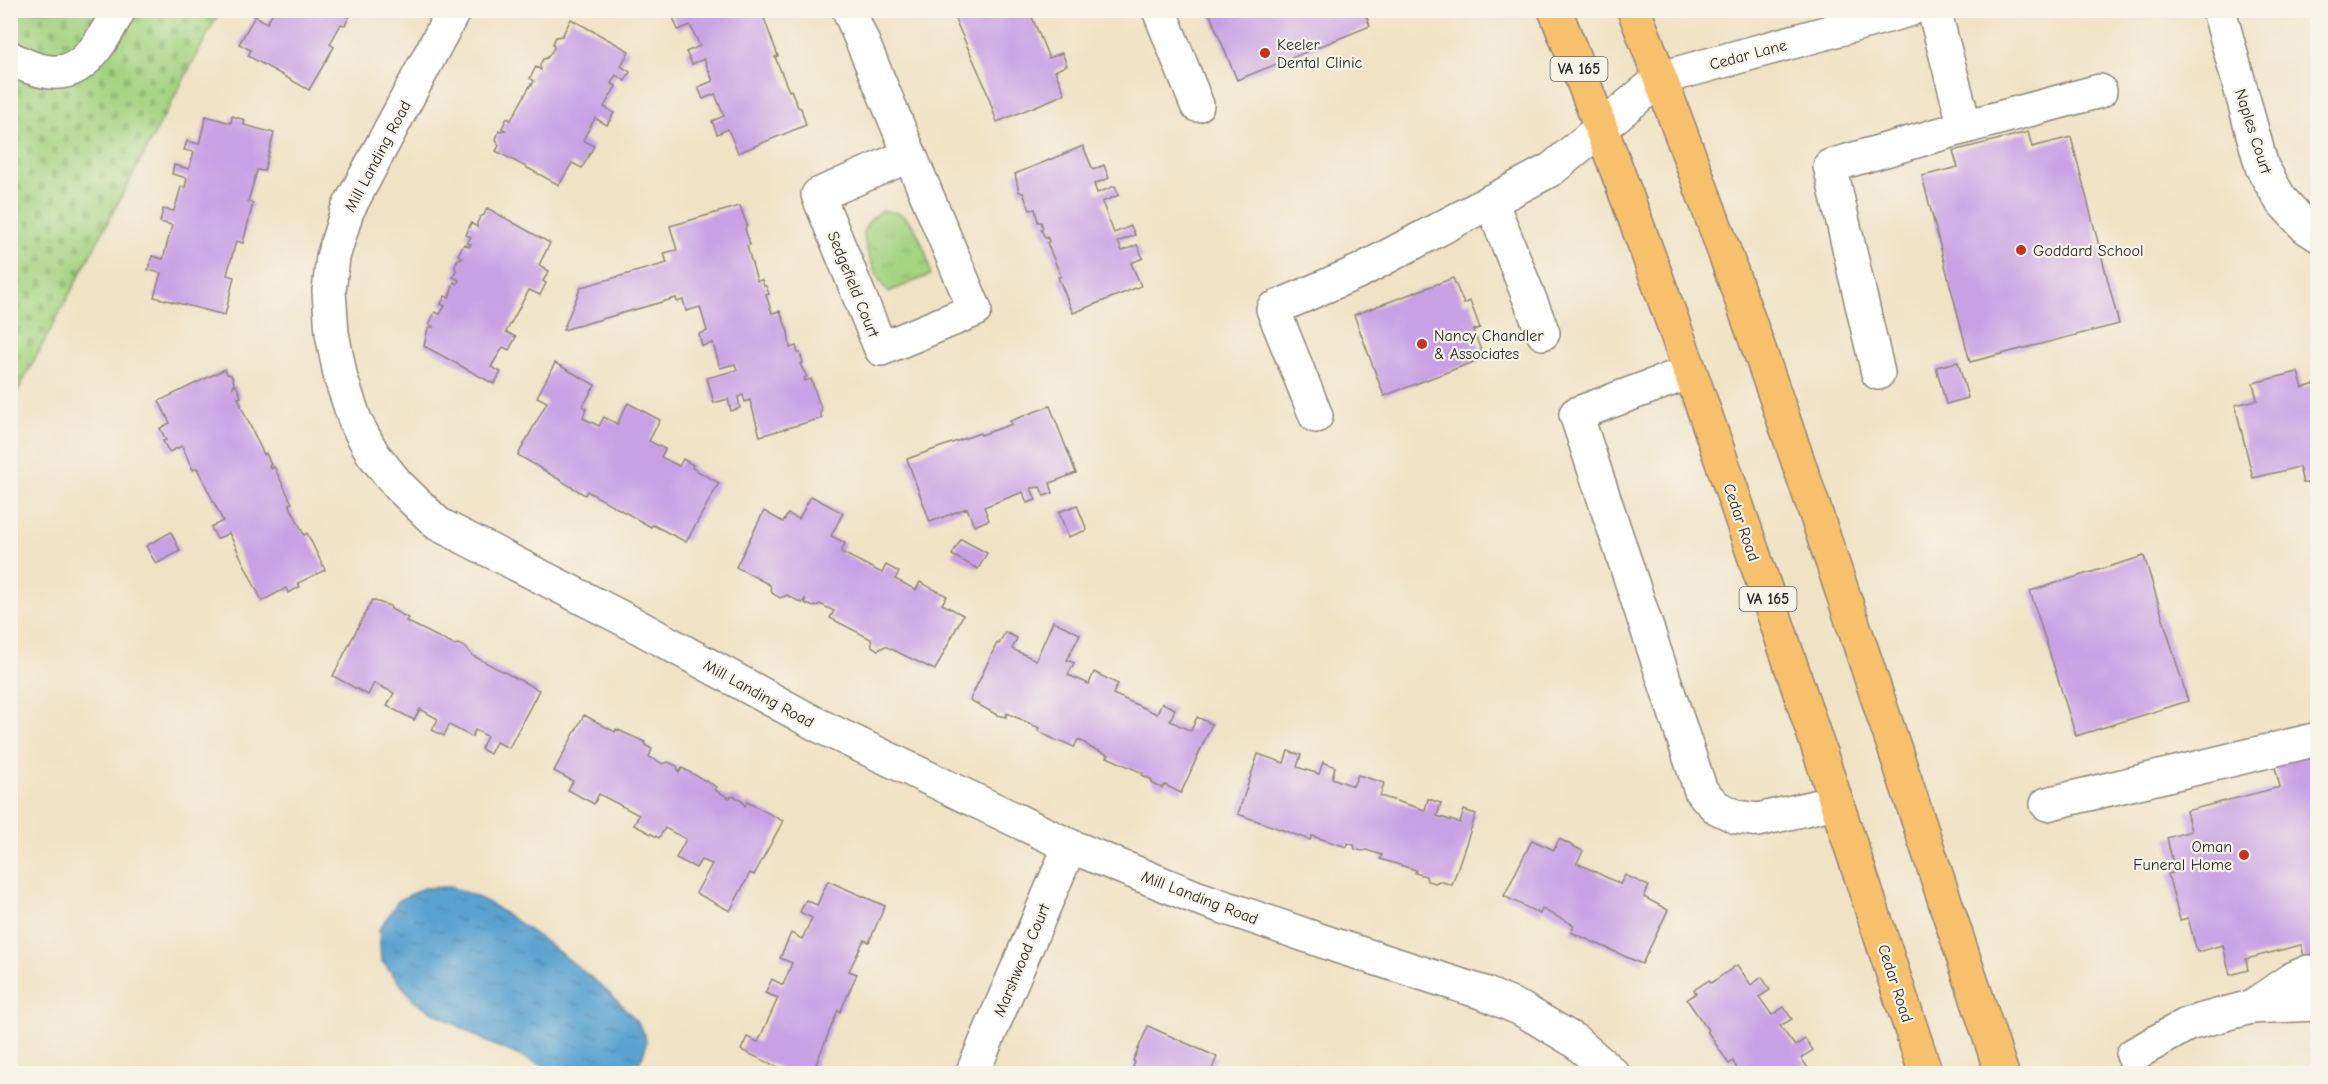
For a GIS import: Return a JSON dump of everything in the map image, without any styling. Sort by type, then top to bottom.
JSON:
[{"type":"main road","name":"Cedar Road","points":[[1556,10],[1657,275],[1926,1074]]},
{"type":"main road","points":[[1634,10],[1749,319],[2002,1074]]},
{"type":"street","points":[[10,58],[42,72],[54,73],[80,65],[101,44],[119,10]]},
{"type":"street","name":"Mill Landing Road","points":[[454,10],[347,211],[333,257],[329,291],[332,333],[340,379],[356,423],[374,454],[398,485],[438,524],[624,619],[819,726],[1070,846],[1195,897],[1484,993],[1521,1009],[1575,1041],[1613,1074]]},
{"type":"street","name":"Sedgefield Court","points":[[849,10],[975,310],[881,349],[818,195],[909,155]]},
{"type":"street","points":[[1159,10],[1197,105]]},
{"type":"street","name":"Cedar Lane","points":[[1316,416],[1273,309],[1360,271],[1551,169],[1661,78],[1909,10]]},
{"type":"street","points":[[1934,10],[1965,127]]},
{"type":"street","name":"Naples Court","points":[[2219,10],[2262,167],[2281,200],[2318,235]]},
{"type":"street","points":[[1878,373],[1830,166],[2100,91]]},
{"type":"street","points":[[1491,201],[1543,333]]},
{"type":"street","points":[[1690,372],[1576,414],[1701,791],[1716,807],[1737,817],[1758,820],[1836,802]]},
{"type":"street","points":[[2047,804],[2318,739]]},
{"type":"street","name":"Marshwood Court","points":[[972,1074],[1070,846]]},
{"type":"street","points":[[2251,1007],[2286,982],[2308,972]]},
{"type":"street","points":[[2133,1054],[2188,1024],[2251,1007],[2318,1004]]},
{"type":"green space","points":[[11,11],[220,11],[11,404]]},
{"type":"green space","points":[[882,211],[898,213],[913,225],[923,246],[930,271],[930,275],[888,292],[871,261],[864,234],[868,223]]},
{"type":"water","points":[[451,887],[485,901],[522,925],[573,963],[620,1004],[636,1021],[646,1041],[643,1056],[632,1073],[560,1073],[489,1043],[415,1002],[381,960],[379,930],[398,901],[423,888]]},
{"type":"building","points":[[274,10],[353,10],[345,25],[341,24],[330,44],[334,47],[309,90],[248,56],[251,50],[239,44],[255,16],[267,23]]},
{"type":"building","points":[[679,10],[761,10],[778,56],[775,57],[789,91],[791,90],[798,107],[801,108],[806,125],[738,153],[728,129],[717,134],[712,121],[724,116],[715,94],[703,99],[698,87],[713,81],[704,59],[692,64],[686,52],[700,46],[690,25],[678,30],[673,17],[680,13]]},
{"type":"building","points":[[951,10],[1029,10],[1049,58],[1062,53],[1067,65],[1055,71],[1065,94],[997,122],[984,84]]},
{"type":"building","name":"Keeler Dental Clinic","points":[[1208,10],[1364,10],[1370,26],[1237,80]]},
{"type":"building","points":[[571,19],[629,51],[621,66],[630,72],[625,81],[616,75],[611,83],[616,86],[604,107],[614,113],[607,125],[595,118],[583,140],[594,146],[582,168],[572,163],[559,185],[496,151],[499,146],[496,139],[499,131],[505,130],[502,128],[507,118],[511,120],[532,85],[534,81],[530,78],[536,67],[541,70],[540,65],[543,59],[547,58],[554,48],[553,43],[556,37],[562,36]]},
{"type":"building","points":[[206,116],[231,123],[232,116],[245,120],[244,125],[274,133],[264,171],[257,170],[248,202],[253,203],[243,243],[236,241],[227,275],[234,277],[225,315],[154,297],[161,273],[148,270],[152,256],[163,259],[172,225],[160,222],[163,209],[174,211],[181,187],[185,187],[187,178],[172,174],[174,165],[189,169],[194,152],[184,150],[187,141],[199,144]]},
{"type":"building","name":"Goddard School","points":[[2028,132],[2032,147],[2071,137],[2119,324],[1970,362],[1922,176],[1958,167],[1953,151]]},
{"type":"building","points":[[1083,146],[1093,170],[1104,165],[1109,178],[1094,184],[1097,193],[1115,186],[1119,195],[1102,202],[1114,233],[1131,226],[1135,235],[1118,242],[1122,251],[1137,245],[1143,258],[1131,263],[1141,286],[1073,313],[1058,277],[1061,276],[1047,243],[1049,241],[1041,229],[1043,228],[1041,222],[1038,222],[1035,209],[1030,210],[1023,193],[1019,192],[1015,174]]},
{"type":"building","points":[[740,206],[747,225],[745,228],[750,245],[747,246],[757,281],[762,280],[766,286],[769,294],[766,295],[772,313],[780,311],[788,332],[790,348],[796,346],[800,353],[803,363],[800,364],[807,377],[804,378],[805,381],[811,379],[822,411],[820,412],[822,418],[760,436],[750,400],[745,402],[743,395],[738,397],[740,408],[731,411],[728,399],[714,403],[707,378],[737,370],[735,364],[720,368],[713,343],[702,346],[699,334],[707,331],[700,307],[686,311],[683,300],[677,302],[676,298],[563,330],[581,287],[667,263],[664,253],[677,250],[670,226]]},
{"type":"building","points":[[487,208],[550,243],[539,265],[549,271],[543,281],[546,283],[540,295],[529,290],[506,332],[516,337],[509,350],[503,347],[491,367],[501,372],[494,384],[424,346],[428,328],[433,327],[429,324],[435,312],[440,314],[445,306],[441,304],[445,296],[449,298],[454,282],[457,284],[459,280],[453,277],[456,271],[455,265],[458,259],[463,258],[458,255],[464,244],[469,247],[471,244],[467,243],[471,237],[466,235],[471,223],[477,227],[480,217],[484,215]]},
{"type":"building","name":"Nancy Chandler & Associates","points":[[1453,278],[1464,304],[1470,301],[1480,328],[1473,330],[1484,358],[1384,396],[1354,315]]},
{"type":"building","points":[[1958,362],[1968,398],[1946,404],[1936,367]]},
{"type":"building","points":[[555,363],[595,385],[583,406],[586,408],[583,418],[599,426],[604,417],[617,424],[628,403],[660,420],[649,441],[665,449],[661,457],[679,466],[683,459],[693,465],[692,468],[719,483],[686,542],[653,525],[651,527],[587,491],[585,495],[518,455],[547,402],[537,397]]},
{"type":"building","points":[[225,369],[227,374],[231,375],[234,382],[233,387],[236,385],[241,397],[238,398],[240,404],[264,455],[266,453],[271,465],[269,466],[271,469],[274,467],[292,503],[289,504],[304,535],[307,533],[325,570],[298,583],[300,587],[288,593],[286,588],[262,601],[229,533],[217,539],[211,527],[223,521],[197,468],[193,470],[182,446],[169,452],[160,428],[170,423],[159,401]]},
{"type":"building","points":[[2298,372],[2303,388],[2318,383],[2318,484],[2303,483],[2299,467],[2253,478],[2235,405],[2257,400],[2253,383]]},
{"type":"building","points":[[1050,406],[1076,473],[1050,483],[1053,493],[1044,496],[1040,487],[1031,488],[1036,500],[1027,503],[1023,492],[984,507],[989,520],[974,526],[967,508],[930,522],[907,459],[1012,424],[1010,421]]},
{"type":"building","points":[[811,496],[843,513],[831,536],[845,543],[841,552],[882,573],[886,565],[899,572],[895,579],[916,590],[920,582],[947,596],[942,604],[963,615],[935,670],[885,646],[878,650],[872,646],[871,639],[830,618],[834,611],[820,604],[813,607],[805,603],[805,599],[802,603],[787,595],[780,598],[772,593],[770,585],[736,567],[764,511],[783,522],[788,514],[799,519]]},
{"type":"building","points":[[1077,505],[1087,530],[1068,537],[1059,512]]},
{"type":"building","points":[[171,532],[180,551],[156,564],[146,546]]},
{"type":"building","points":[[961,539],[987,553],[978,569],[952,555]]},
{"type":"building","points":[[2144,556],[2188,701],[2076,736],[2030,591]]},
{"type":"building","points":[[372,600],[390,606],[391,609],[408,618],[406,621],[454,645],[465,647],[473,656],[539,690],[509,748],[496,742],[490,754],[481,749],[487,736],[475,730],[472,737],[449,725],[444,736],[432,730],[438,719],[420,709],[414,720],[387,706],[394,693],[374,683],[368,695],[333,676]]},
{"type":"building","points":[[1053,621],[1080,634],[1067,660],[1074,663],[1068,675],[1089,684],[1094,672],[1118,684],[1113,694],[1157,714],[1162,703],[1175,709],[1170,721],[1191,731],[1197,717],[1212,724],[1181,793],[1165,785],[1162,788],[1153,784],[1151,779],[1142,775],[1143,773],[1107,757],[1109,755],[1083,742],[1078,740],[1074,747],[1059,742],[1038,731],[1039,728],[1007,713],[1006,717],[997,715],[970,700],[997,643],[999,644],[1005,632],[1017,638],[1012,649],[1036,660]]},
{"type":"building","points":[[584,715],[615,732],[616,729],[645,742],[645,745],[652,749],[649,757],[663,764],[668,762],[677,766],[679,773],[682,768],[717,787],[715,790],[729,798],[734,796],[745,806],[747,802],[783,821],[754,875],[750,873],[730,911],[696,893],[712,864],[701,860],[696,868],[676,858],[686,839],[665,828],[659,838],[634,825],[639,815],[599,794],[594,804],[568,790],[573,781],[554,771]]},
{"type":"building","name":"Oman Funeral Home","points":[[2308,743],[2318,776],[2318,988],[2313,989],[2301,945],[2246,959],[2248,970],[2230,975],[2223,945],[2197,952],[2188,918],[2180,920],[2168,874],[2175,872],[2167,838],[2191,831],[2186,811],[2280,787],[2271,752]]},
{"type":"building","points":[[1288,751],[1301,755],[1297,767],[1319,774],[1323,762],[1335,767],[1332,778],[1353,786],[1358,775],[1384,783],[1380,796],[1425,810],[1428,799],[1441,803],[1437,816],[1460,823],[1464,810],[1476,814],[1452,885],[1439,881],[1435,883],[1427,881],[1426,876],[1415,873],[1416,870],[1380,859],[1382,855],[1355,849],[1354,845],[1348,843],[1347,847],[1312,836],[1310,840],[1238,814],[1258,754],[1284,763]]},
{"type":"building","points":[[1559,839],[1583,851],[1577,863],[1620,884],[1625,875],[1649,886],[1644,897],[1668,910],[1642,964],[1571,932],[1574,925],[1542,909],[1540,914],[1504,896],[1532,840],[1554,850]]},
{"type":"building","points":[[828,881],[885,906],[869,942],[864,940],[849,971],[857,974],[840,1012],[838,1010],[812,1074],[793,1074],[741,1050],[747,1037],[758,1042],[778,998],[765,993],[772,979],[783,985],[792,963],[780,958],[791,933],[802,939],[812,918],[800,912],[806,900],[817,905]]},
{"type":"building","points":[[1737,965],[1751,985],[1762,977],[1770,990],[1759,997],[1772,1015],[1784,1007],[1792,1019],[1780,1026],[1795,1046],[1805,1039],[1813,1050],[1801,1058],[1812,1074],[1739,1073],[1733,1061],[1729,1064],[1687,1000],[1696,993],[1694,990],[1709,980],[1711,983]]},
{"type":"building","points":[[1148,1026],[1217,1057],[1210,1074],[1130,1074]]},
{"type":"building","points":[[1296,1067],[1314,1073],[1314,1074],[1294,1074]]},
{"type":"place","name":"Keeler Dental Clinic","points":[[1265,53]]},
{"type":"place","name":"Goddard School","points":[[2021,250]]},
{"type":"place","name":"Nancy Chandler & Associates","points":[[1422,344]]},
{"type":"place","name":"Oman Funeral Home","points":[[2244,855]]}]
